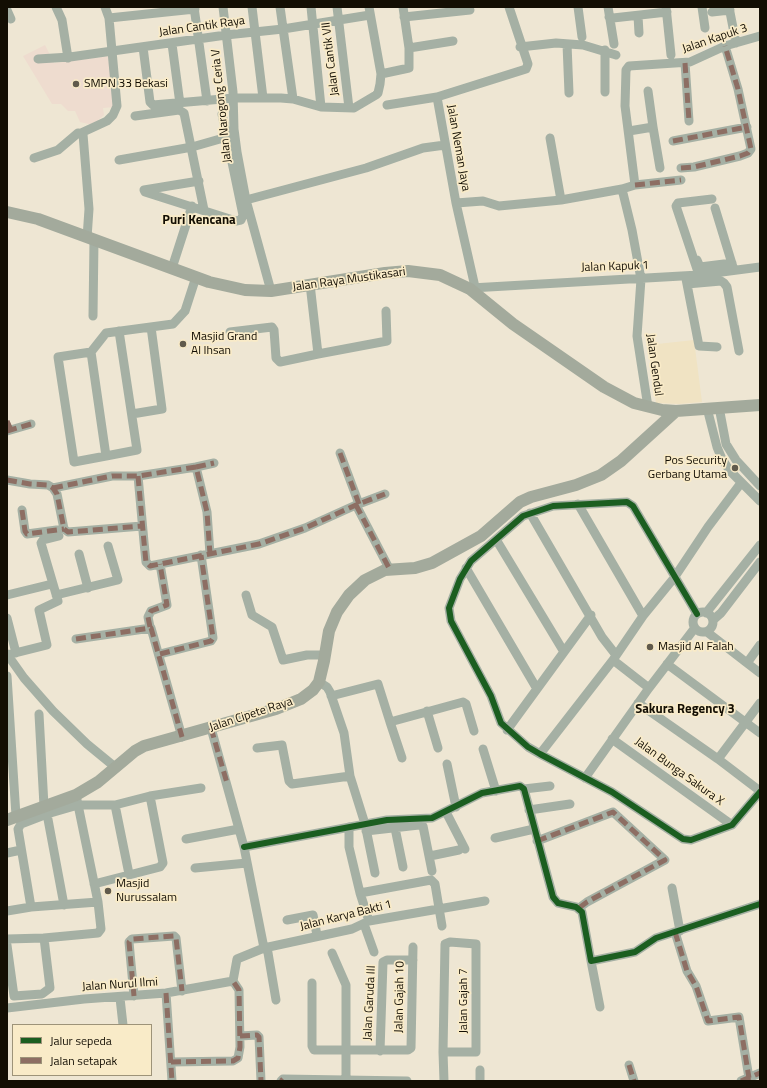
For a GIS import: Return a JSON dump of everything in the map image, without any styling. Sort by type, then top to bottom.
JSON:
[{"type":"main road","name":"Jalan Raya Mustikasari","points":[[7,212],[38,219],[196,277],[245,290],[271,291],[385,273],[408,271],[440,275],[472,288],[513,324],[604,387],[634,403],[648,407],[676,411],[760,405]]},
{"type":"main road","points":[[319,682],[331,624],[349,595],[365,580],[380,572],[415,568],[432,563],[490,530],[513,507],[526,499],[601,475],[621,461],[676,411]]},
{"type":"main road","name":"Jalan Cipete Raya","points":[[11,818],[45,810],[77,800],[140,748],[152,743],[182,737],[294,702],[313,690],[319,682]]},
{"type":"street","points":[[56,7],[62,20],[68,58]]},
{"type":"street","points":[[34,158],[49,155],[58,150],[81,133],[107,121],[117,109],[109,18],[105,7]]},
{"type":"street","name":"Jalan Narogong Ceria V","points":[[222,7],[234,98],[234,130],[246,200],[271,291]]},
{"type":"street","points":[[252,7],[263,98]]},
{"type":"street","points":[[280,7],[293,99]]},
{"type":"street","points":[[311,7],[321,107]]},
{"type":"street","name":"Jalan Cantik VII","points":[[337,7],[349,108]]},
{"type":"street","points":[[381,74],[409,68],[409,48],[403,7]]},
{"type":"street","name":"Jalan Neman Jaya","points":[[472,288],[437,98],[526,69],[528,64],[520,46],[509,7]]},
{"type":"street","points":[[578,7],[582,37]]},
{"type":"street","points":[[608,7],[614,44]]},
{"type":"street","points":[[702,7],[704,28]]},
{"type":"street","points":[[109,18],[162,10],[195,8],[207,101]]},
{"type":"street","points":[[712,12],[730,8],[736,43]]},
{"type":"street","points":[[404,17],[470,10]]},
{"type":"street","points":[[609,17],[638,16],[667,10],[671,55]]},
{"type":"street","points":[[143,47],[151,103],[153,105],[180,104],[234,98],[263,98],[293,99],[321,107],[354,108],[378,93],[381,74],[369,11]]},
{"type":"street","name":"Jalan Cantik Raya","points":[[38,59],[68,58],[226,35],[283,29],[339,20],[369,11]]},
{"type":"street","points":[[638,16],[639,33]]},
{"type":"street","name":"Jalan Kapuk 3","points":[[629,131],[625,99],[626,70],[629,66],[685,63],[725,46],[760,36]]},
{"type":"street","points":[[409,48],[453,41]]},
{"type":"street","points":[[520,46],[551,43],[583,45],[605,50],[616,55]]},
{"type":"street","points":[[172,44],[180,104]]},
{"type":"street","points":[[567,44],[569,93]]},
{"type":"street","points":[[682,168],[694,167],[740,156],[748,153],[751,149],[747,127],[725,46]]},
{"type":"street","points":[[605,50],[605,92]]},
{"type":"street","points":[[685,63],[689,121]]},
{"type":"street","points":[[648,91],[660,168]]},
{"type":"street","points":[[387,105],[437,98]]},
{"type":"street","points":[[135,116],[181,111],[185,115],[204,210]]},
{"type":"street","points":[[199,181],[144,190],[145,192],[240,221],[243,217],[222,114]]},
{"type":"street","points":[[635,185],[629,131],[653,127]]},
{"type":"street","points":[[673,141],[747,127]]},
{"type":"street","points":[[81,133],[83,134],[91,239],[93,316]]},
{"type":"street","points":[[119,160],[192,147],[227,137]]},
{"type":"street","points":[[550,138],[561,200]]},
{"type":"street","points":[[246,200],[366,168],[423,148],[445,145]]},
{"type":"street","points":[[456,204],[483,201],[499,206],[561,200],[622,189],[635,185],[681,180]]},
{"type":"street","name":"Jalan Gendul","points":[[622,189],[632,230],[641,279],[637,336],[648,407]]},
{"type":"street","points":[[686,218],[700,267],[733,267],[713,203],[678,203],[676,206],[699,275]]},
{"type":"street","points":[[172,268],[192,206]]},
{"type":"street","name":"Jalan Kapuk 1","points":[[472,288],[641,279],[686,280],[699,275],[733,267],[760,267]]},
{"type":"street","points":[[119,331],[137,450],[74,462],[58,357],[91,352],[106,333],[119,331],[173,324],[187,307],[196,277]]},
{"type":"street","points":[[717,347],[698,346],[686,280],[721,281],[727,287],[739,351]]},
{"type":"street","points":[[310,284],[318,354]]},
{"type":"street","points":[[230,332],[272,327],[274,330],[276,358],[280,362],[387,341],[386,311]]},
{"type":"street","points":[[132,414],[162,409],[151,327]]},
{"type":"street","points":[[91,352],[106,456]]},
{"type":"street","points":[[713,408],[721,424],[726,444],[736,460],[760,486]]},
{"type":"street","points":[[713,408],[711,426],[717,447],[728,467],[741,483],[760,501]]},
{"type":"street","points":[[7,421],[9,430],[31,424]]},
{"type":"street","points":[[711,426],[721,424]]},
{"type":"street","points":[[340,453],[358,504],[390,570]]},
{"type":"street","points":[[728,467],[736,460]]},
{"type":"street","points":[[53,488],[112,476],[138,476],[196,467],[214,462]]},
{"type":"street","points":[[160,654],[211,641],[212,638],[205,554],[207,512],[196,467]]},
{"type":"street","points":[[138,476],[146,562],[150,566],[259,544],[305,528],[358,504],[385,494]]},
{"type":"street","points":[[7,480],[48,485],[53,488],[57,494],[61,532]]},
{"type":"street","points":[[540,754],[614,658],[643,616],[674,578],[708,527],[741,483]]},
{"type":"street","points":[[638,703],[718,759],[760,791],[732,825],[691,840],[683,839],[612,792],[540,754],[507,730],[501,723],[491,696],[450,617],[449,603],[466,568],[475,557],[496,541],[514,523],[530,513],[554,506],[630,503],[674,578],[701,613],[713,620]]},
{"type":"street","points":[[578,504],[643,616]]},
{"type":"street","points":[[22,510],[25,531],[27,534],[142,526]]},
{"type":"street","points":[[530,513],[591,615],[614,658],[649,688]]},
{"type":"street","points":[[10,654],[47,645],[39,610],[57,602],[41,543],[43,540],[61,532]]},
{"type":"street","points":[[496,541],[564,652]]},
{"type":"street","points":[[760,545],[701,613],[692,621],[694,629],[701,633],[707,632],[712,628],[713,620],[721,613],[760,562]]},
{"type":"street","points":[[56,595],[88,588],[118,579],[108,546]]},
{"type":"street","points":[[79,554],[88,588]]},
{"type":"street","points":[[160,564],[167,605],[151,612],[148,617],[150,628],[160,654],[182,737]]},
{"type":"street","points":[[466,568],[538,689]]},
{"type":"street","points":[[7,595],[52,584]]},
{"type":"street","points":[[246,595],[252,615],[272,627],[283,660],[307,655],[325,654]]},
{"type":"street","points":[[507,730],[591,615]]},
{"type":"street","points":[[7,618],[10,654],[24,678],[53,711],[86,744],[115,768]]},
{"type":"street","points":[[76,640],[150,628]]},
{"type":"street","points":[[585,778],[638,703],[694,629]]},
{"type":"street","points":[[707,632],[760,673]]},
{"type":"street","points":[[747,663],[760,645]]},
{"type":"street","points":[[667,664],[760,733]]},
{"type":"street","points":[[7,676],[11,818]]},
{"type":"street","points":[[319,682],[327,687],[344,733],[350,776],[365,828],[375,873]]},
{"type":"street","points":[[331,696],[378,684],[402,758]]},
{"type":"street","points":[[390,722],[464,702],[474,731]]},
{"type":"street","points":[[718,759],[760,703]]},
{"type":"street","points":[[427,711],[438,748]]},
{"type":"street","points":[[39,714],[45,810],[64,905]]},
{"type":"street","points":[[211,728],[240,829],[276,1000]]},
{"type":"street","name":"Jalan Bunga Sakura X","points":[[612,739],[732,825]]},
{"type":"street","points":[[257,748],[282,745],[291,783],[350,776]]},
{"type":"street","points":[[483,749],[496,791]]},
{"type":"street","points":[[447,764],[456,806]]},
{"type":"street","points":[[365,828],[387,820],[426,819],[446,812],[482,793],[520,786],[524,789],[550,786]]},
{"type":"street","points":[[7,939],[44,938],[100,932],[102,928],[98,902],[77,800],[115,804],[150,796],[201,788]]},
{"type":"street","points":[[524,789],[553,898],[558,903],[579,908],[582,912],[600,1007]]},
{"type":"street","points":[[94,884],[160,867],[164,863],[150,796]]},
{"type":"street","points":[[115,804],[129,874]]},
{"type":"street","points":[[529,810],[570,804]]},
{"type":"street","points":[[31,907],[21,850],[19,826],[45,810]]},
{"type":"street","points":[[430,856],[462,849],[446,812]]},
{"type":"street","points":[[537,841],[613,812],[664,860],[587,902],[579,908]]},
{"type":"street","points":[[244,847],[349,827],[395,828],[419,825],[423,826],[432,871]]},
{"type":"street","points":[[349,827],[349,847],[374,952]]},
{"type":"street","points":[[395,828],[403,867]]},
{"type":"street","points":[[186,839],[240,829]]},
{"type":"street","points":[[495,838],[534,829]]},
{"type":"street","points":[[7,853],[21,850]]},
{"type":"street","points":[[195,868],[247,863]]},
{"type":"street","points":[[360,893],[431,880],[435,884],[442,926]]},
{"type":"street","points":[[672,888],[677,932],[687,971],[696,986],[708,1021],[739,1016],[745,1079],[760,1073]]},
{"type":"street","name":"Jalan Karya Bakti 1","points":[[233,981],[237,959],[266,948],[352,929],[366,923],[485,900]]},
{"type":"street","points":[[7,911],[31,907],[98,902]]},
{"type":"street","points":[[591,961],[635,952],[656,938],[760,904]]},
{"type":"street","points":[[287,920],[313,915],[317,936]]},
{"type":"street","points":[[134,996],[129,942],[132,939],[174,936],[176,938],[182,991]]},
{"type":"street","points":[[7,945],[14,996],[42,994],[50,988],[44,938]]},
{"type":"street","name":"Jalan Gajah 7","points":[[450,942],[476,944],[476,1052],[443,1052],[445,944],[450,942]]},
{"type":"street","name":"Jalan Gajah 10","points":[[380,1051],[408,1050],[411,1048],[413,947]]},
{"type":"street","points":[[332,953],[346,985],[346,1080]]},
{"type":"street","name":"Jalan Garuda III","points":[[380,1051],[383,962],[387,960],[412,960]]},
{"type":"street","points":[[171,1062],[235,1060],[239,1056],[240,1036],[238,988],[233,981]]},
{"type":"street","name":"Jalan Nurul Ilmi","points":[[7,1008],[84,999],[120,998],[166,993],[233,981]]},
{"type":"street","points":[[312,983],[312,1048],[315,1051],[380,1051]]},
{"type":"street","points":[[166,993],[172,1081]]},
{"type":"street","points":[[120,998],[123,1024]]},
{"type":"street","points":[[240,1036],[257,1035],[259,1037],[261,1081]]},
{"type":"street","points":[[443,1052],[444,1081]]},
{"type":"street","points":[[629,1065],[634,1081]]},
{"type":"street","points":[[480,1070],[480,1081]]},
{"type":"street","points":[[282,1080],[406,1081]]},
{"type":"shaded area","name":"SMPN 33 Bekasi","points":[[45,45],[54,63],[108,56],[115,107],[103,108],[104,115],[93,125],[80,122],[75,111],[68,111],[61,104],[52,104],[23,56]]},
{"type":"shaded area","points":[[694,340],[702,402],[679,404],[656,403],[648,345]]},
{"type":"marked path","points":[[681,168],[694,167],[740,156],[748,153],[751,149],[738,89],[725,46]]},
{"type":"marked path","points":[[685,63],[689,121]]},
{"type":"marked path","points":[[673,141],[747,127]]},
{"type":"marked path","points":[[635,185],[681,180]]},
{"type":"marked path","points":[[7,421],[11,430]]},
{"type":"marked path","points":[[7,431],[31,424]]},
{"type":"marked path","points":[[340,453],[359,504]]},
{"type":"marked path","points":[[196,467],[214,463]]},
{"type":"marked path","points":[[53,488],[112,476],[138,476],[196,467],[207,512],[210,554]]},
{"type":"marked path","points":[[138,476],[146,562],[150,566],[259,544],[305,528],[356,505],[385,494]]},
{"type":"marked path","points":[[7,480],[48,485],[53,488],[57,494],[64,529],[68,532],[142,526]]},
{"type":"marked path","points":[[356,505],[390,570]]},
{"type":"marked path","points":[[22,510],[25,531],[27,534],[64,529]]},
{"type":"marked path","points":[[160,654],[211,641],[213,638],[201,555]]},
{"type":"marked path","points":[[150,627],[148,617],[151,611],[167,605],[160,564]]},
{"type":"marked path","points":[[76,639],[151,628],[182,737]]},
{"type":"marked path","points":[[211,728],[227,783]]},
{"type":"marked path","points":[[537,841],[613,812],[665,860],[587,902],[579,908]]},
{"type":"marked path","points":[[675,932],[687,971],[696,986],[708,1021],[739,1017],[749,1078]]},
{"type":"marked path","points":[[134,996],[129,942],[132,939],[174,936],[176,938],[182,991]]},
{"type":"marked path","points":[[171,1062],[233,1061],[238,1058],[240,1047],[239,990],[233,981]]},
{"type":"marked path","points":[[166,993],[172,1081]]},
{"type":"marked path","points":[[240,1036],[257,1035],[259,1037],[261,1081]]},
{"type":"marked path","points":[[629,1065],[634,1081]]},
{"type":"marked path","points":[[741,1081],[760,1073]]},
{"type":"cycle path","points":[[697,614],[633,506],[627,502],[553,506],[523,516],[471,561],[460,579],[449,608],[451,621],[491,696],[501,723],[528,747],[612,792],[683,839],[691,840],[732,825],[760,792]]},
{"type":"cycle path","points":[[244,847],[387,820],[432,818],[482,793],[520,786],[524,789],[553,897],[558,903],[576,907],[582,912],[591,961],[635,952],[656,938],[760,904]]},
{"type":"place","name":"SMPN 33 Bekasi","points":[[76,84]]},
{"type":"place","name":"Masjid Grand Al Ihsan","points":[[183,344]]},
{"type":"place","name":"Pos Security Gerbang Utama","points":[[735,468]]},
{"type":"place","name":"Masjid Al Falah","points":[[650,647]]},
{"type":"place","name":"Masjid Nurussalam","points":[[108,891]]},
{"type":"district","name":"Puri Kencana","points":[[199,221]]},
{"type":"district","name":"Sakura Regency 3","points":[[685,710]]}]
